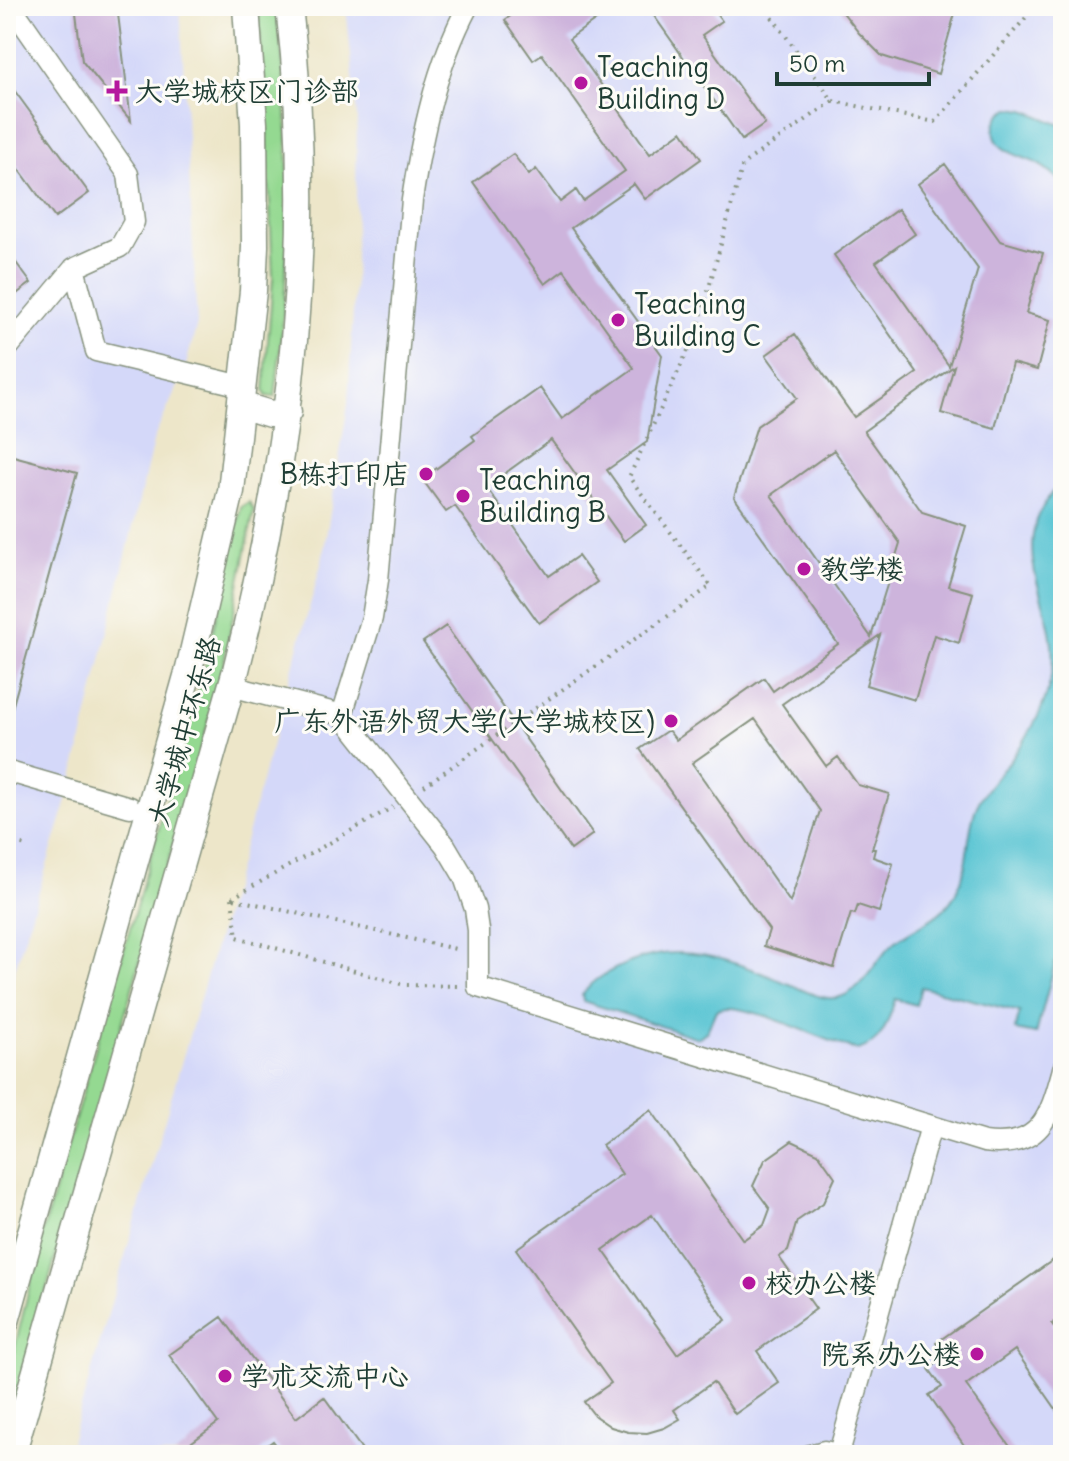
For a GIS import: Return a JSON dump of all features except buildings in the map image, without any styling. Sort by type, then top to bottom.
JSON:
[{"type":"main road","name":"大学城中环东路","points":[[6,1321],[189,669],[232,482],[255,246],[254,124],[246,6]]},
{"type":"main road","name":"大学城中环东路","points":[[12,1455],[231,686],[275,491],[288,412],[302,205],[299,111],[289,6]]},
{"type":"main road","points":[[242,396],[270,414],[288,412]]},
{"type":"main road","points":[[232,482],[247,482],[275,491]]},
{"type":"lane","points":[[6,350],[74,268],[120,247],[134,222],[128,174],[11,6]]},
{"type":"lane","points":[[342,715],[372,618],[378,580],[419,151],[442,69],[468,6]]},
{"type":"lane","points":[[74,268],[96,351],[242,396]]},
{"type":"lane","points":[[231,686],[342,715],[445,845],[464,877],[475,909],[478,987],[931,1126],[996,1143],[1014,1142],[1029,1136],[1047,1118],[1063,1069]]},
{"type":"lane","points":[[6,771],[130,807]]},
{"type":"lane","points":[[810,1455],[824,1451],[841,1454],[931,1126]]},
{"type":"path","points":[[764,6],[833,101],[935,122],[1036,6]]},
{"type":"path","points":[[232,898],[372,821],[711,586],[629,477],[697,331],[743,164],[833,101]]},
{"type":"path","points":[[6,841],[26,846]]},
{"type":"path","points":[[232,898],[479,954]]},
{"type":"path","points":[[232,898],[237,937],[404,985],[478,987]]},
{"type":"shaded area","points":[[6,6],[180,6],[197,324],[184,372],[154,438],[70,790],[6,998]]},
{"type":"shaded area","name":"广东外语外贸大学(大学城校区)","points":[[346,6],[1063,6],[1063,1455],[67,1455],[236,875],[322,561],[348,405],[355,275],[357,116]]},
{"type":"green space","points":[[258,6],[275,6],[282,54],[287,134],[286,266],[275,397],[266,396],[264,390],[273,278]]},
{"type":"green space","points":[[249,502],[254,510],[221,677],[6,1431],[6,1384],[43,1231],[203,674],[241,507]]},
{"type":"water","points":[[1010,108],[1025,110],[1063,126],[1063,184],[1045,168],[997,142],[997,120]]},
{"type":"water","points":[[1063,480],[1063,957],[1057,956],[1036,1034],[1015,1030],[1020,1012],[921,987],[916,1005],[895,999],[879,1037],[857,1050],[745,1010],[716,1010],[707,1031],[698,1038],[583,1001],[582,995],[587,989],[611,971],[631,962],[674,953],[734,963],[817,996],[840,997],[863,980],[895,942],[945,908],[963,874],[978,804],[1024,741],[1047,695],[1052,670],[1052,644],[1032,552],[1034,529],[1044,505]]},
{"type":"place","name":"Teaching Building D","points":[[581,83]]},
{"type":"place","name":"大学城校区门诊部","points":[[117,91]]},
{"type":"place","name":"Teaching Building C","points":[[618,320]]},
{"type":"place","name":"B栋打印店","points":[[426,474]]},
{"type":"place","name":"Teaching Building B","points":[[463,496]]},
{"type":"place","name":"教学楼","points":[[804,569]]},
{"type":"place","name":"广东外语外贸大学(大学城校区)","points":[[671,721]]},
{"type":"place","name":"校办公楼","points":[[749,1283]]},
{"type":"place","name":"院系办公楼","points":[[977,1354]]},
{"type":"place","name":"学术交流中心","points":[[225,1376]]}]
